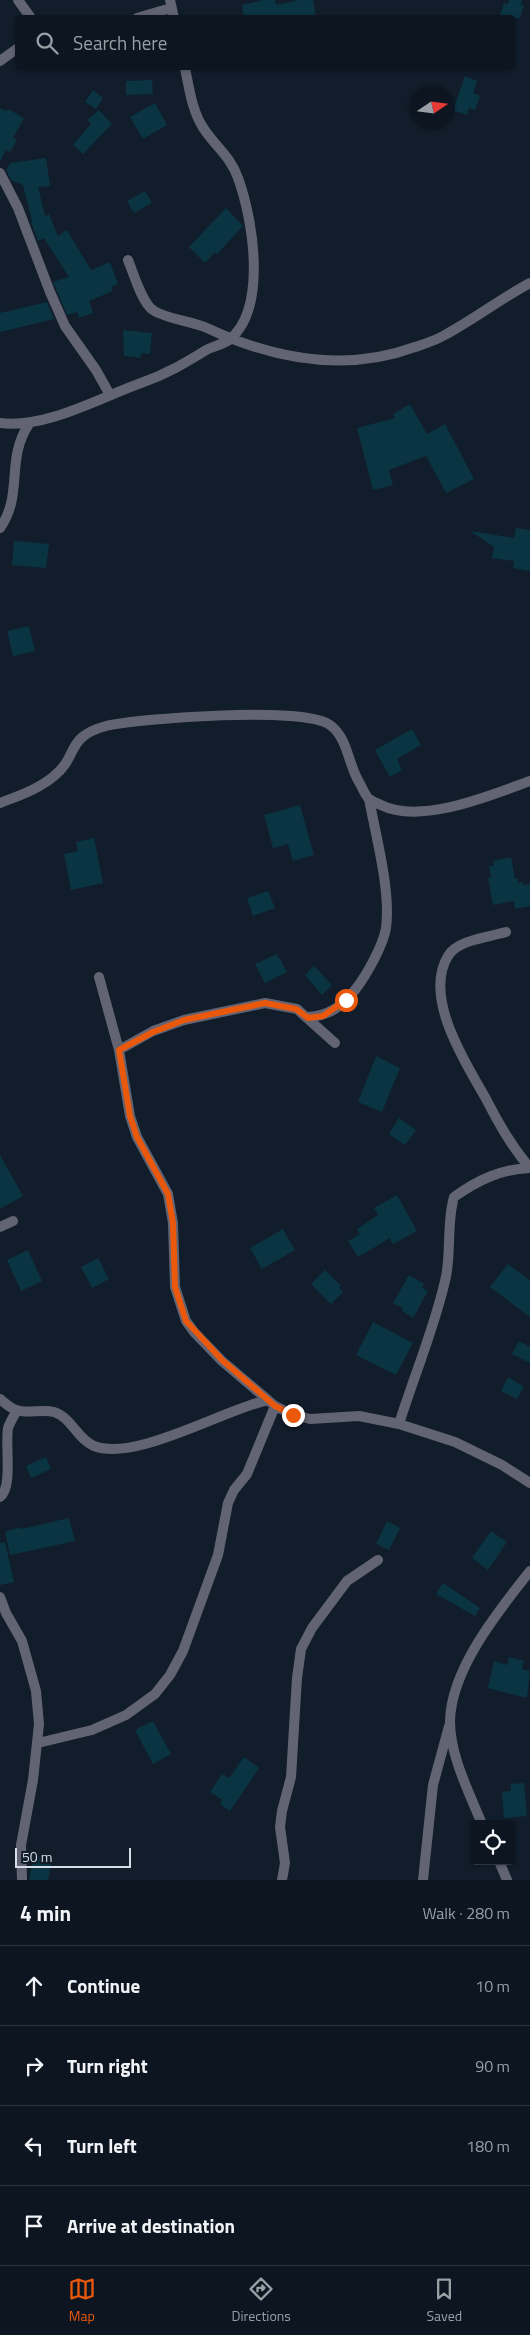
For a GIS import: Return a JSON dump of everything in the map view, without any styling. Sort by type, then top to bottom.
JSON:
[{"type":"street","points":[[18,0],[29,15]]},
{"type":"street","points":[[148,15],[172,8]]},
{"type":"street","points":[[0,61],[15,50]]},
{"type":"street","points":[[0,423],[29,424],[168,373],[230,339],[246,318],[254,294],[253,248],[238,178],[227,155],[203,128],[192,102],[185,70]]},
{"type":"street","points":[[0,173],[18,208],[65,326],[96,370],[110,394]]},
{"type":"street","points":[[128,260],[145,300],[154,311],[186,320],[230,339],[302,360],[340,362],[376,359],[441,337],[530,283]]},
{"type":"street","points":[[0,528],[9,512],[14,493],[16,450],[21,436],[29,424]]},
{"type":"street","points":[[0,803],[45,782],[55,775],[64,766],[77,741],[88,732],[107,726],[212,715],[306,716],[330,724],[340,735],[356,778],[369,799],[384,886],[385,930],[363,980],[346,1000],[323,1016],[308,1018]]},
{"type":"street","points":[[369,799],[384,807],[407,813],[449,807],[504,792],[530,781]]},
{"type":"street","points":[[506,932],[460,945],[448,954],[443,966],[440,990],[444,1014],[461,1057],[509,1141],[530,1168]]},
{"type":"street","points":[[99,976],[119,1050],[130,1116],[137,1137],[168,1194],[173,1223],[175,1287],[186,1321],[212,1351],[272,1403],[293,1415],[310,1419],[359,1416],[399,1424],[455,1442],[502,1465],[530,1483]]},
{"type":"street","points":[[119,1050],[153,1032],[184,1020],[258,1004],[280,1004],[296,1009],[335,1043]]},
{"type":"street","points":[[399,1424],[445,1281],[449,1252],[449,1224],[454,1197],[490,1176],[511,1168],[530,1168]]},
{"type":"street","points":[[0,1227],[13,1221]]},
{"type":"street","points":[[0,1400],[17,1410],[54,1412],[70,1424],[85,1440],[94,1446],[109,1449],[136,1446],[154,1441],[217,1420],[249,1404],[272,1403]]},
{"type":"street","points":[[38,1743],[92,1730],[118,1718],[154,1694],[170,1675],[183,1651],[218,1555],[228,1503],[234,1490],[250,1468],[272,1403]]},
{"type":"street","points":[[0,1497],[4,1494],[8,1482],[6,1442],[9,1427],[17,1410]]},
{"type":"street","points":[[282,1880],[286,1863],[280,1827],[291,1777],[296,1678],[301,1649],[312,1628],[347,1580],[378,1560]]},
{"type":"street","points":[[423,1880],[433,1785],[450,1722],[454,1696],[480,1640],[530,1571]]},
{"type":"street","points":[[0,1597],[6,1613],[22,1641],[32,1676],[40,1724],[21,1845],[22,1880]]},
{"type":"street","points":[[450,1722],[457,1757],[481,1820]]},
{"type":"street","points":[[501,1865],[507,1880]]},
{"type":"building","points":[[263,0],[275,0],[276,5],[299,0],[313,0],[316,15],[244,15],[242,5]]},
{"type":"building","points":[[509,0],[522,0],[521,5],[524,5],[520,18],[515,18],[515,15],[500,15],[504,3],[508,4]]},
{"type":"building","points":[[465,76],[477,81],[473,93],[480,96],[475,110],[469,108],[467,115],[455,111],[455,104]]},
{"type":"building","points":[[152,80],[153,94],[126,95],[126,81]]},
{"type":"building","points":[[93,90],[103,98],[96,109],[85,102]]},
{"type":"building","points":[[155,103],[167,125],[143,139],[130,117]]},
{"type":"building","points":[[0,108],[6,111],[8,109],[24,118],[13,138],[17,140],[10,152],[6,150],[0,161]]},
{"type":"building","points":[[99,110],[112,124],[83,154],[73,145],[91,124],[87,120]]},
{"type":"building","points":[[46,158],[50,186],[38,187],[45,216],[49,214],[58,236],[67,230],[91,270],[110,262],[118,284],[111,287],[113,291],[89,301],[93,313],[79,318],[77,312],[67,315],[53,282],[69,277],[44,238],[38,241],[31,222],[23,185],[11,180],[6,170],[10,163]]},
{"type":"building","points":[[145,191],[152,203],[134,213],[127,201]]},
{"type":"building","points":[[226,208],[243,226],[217,254],[215,252],[205,263],[189,247]]},
{"type":"building","points":[[47,302],[54,319],[0,332],[0,313]]},
{"type":"building","points":[[123,330],[152,333],[150,354],[142,353],[140,358],[124,356]]},
{"type":"building","points":[[410,404],[427,434],[445,424],[474,479],[446,493],[426,456],[389,470],[393,485],[373,490],[357,428],[395,418],[393,414]]},
{"type":"building","points":[[516,528],[530,530],[530,571],[513,568],[514,561],[492,558],[494,547],[470,531],[514,538]]},
{"type":"building","points":[[14,541],[49,544],[46,568],[12,565]]},
{"type":"building","points":[[29,626],[35,651],[13,656],[7,631]]},
{"type":"building","points":[[412,729],[421,745],[397,759],[402,770],[390,777],[375,750]]},
{"type":"building","points":[[300,805],[314,855],[293,861],[288,844],[273,848],[264,815]]},
{"type":"building","points":[[94,838],[103,883],[71,890],[64,854],[78,851],[76,842]]},
{"type":"building","points":[[511,857],[515,879],[518,878],[518,883],[523,882],[523,885],[530,884],[530,906],[515,909],[514,901],[493,905],[488,878],[491,877],[489,866],[494,866],[493,861]]},
{"type":"building","points":[[268,891],[275,908],[253,916],[247,898]]},
{"type":"building","points":[[277,954],[287,972],[265,983],[255,964]]},
{"type":"building","points":[[314,966],[332,985],[322,995],[305,975]]},
{"type":"building","points":[[376,1056],[400,1068],[382,1112],[358,1102]]},
{"type":"building","points":[[399,1118],[416,1130],[405,1145],[389,1134]]},
{"type":"building","points":[[0,1155],[23,1196],[0,1209]]},
{"type":"building","points":[[397,1195],[417,1231],[393,1244],[390,1238],[358,1257],[348,1241],[360,1234],[357,1229],[378,1215],[374,1208]]},
{"type":"building","points":[[283,1229],[295,1250],[262,1269],[250,1248]]},
{"type":"building","points":[[28,1250],[42,1281],[21,1291],[7,1260]]},
{"type":"building","points":[[98,1258],[109,1279],[92,1288],[81,1267]]},
{"type":"building","points":[[508,1264],[530,1280],[530,1317],[490,1287]]},
{"type":"building","points":[[325,1270],[341,1286],[339,1288],[343,1292],[331,1304],[311,1284]]},
{"type":"building","points":[[409,1275],[424,1284],[422,1288],[428,1291],[413,1318],[402,1311],[403,1308],[393,1303]]},
{"type":"building","points":[[373,1322],[413,1343],[396,1375],[356,1355]]},
{"type":"building","points":[[519,1341],[530,1347],[530,1363],[512,1354]]},
{"type":"building","points":[[508,1377],[524,1387],[517,1399],[501,1391]]},
{"type":"building","points":[[46,1457],[51,1469],[31,1478],[26,1466]]},
{"type":"building","points":[[69,1518],[75,1541],[10,1555],[5,1532],[20,1527],[21,1529]]},
{"type":"building","points":[[387,1521],[400,1528],[389,1550],[376,1544]]},
{"type":"building","points":[[491,1531],[507,1542],[488,1570],[472,1558]]},
{"type":"building","points":[[5,1542],[14,1582],[0,1585],[0,1543]]},
{"type":"building","points":[[443,1583],[480,1608],[475,1616],[436,1594]]},
{"type":"building","points":[[509,1657],[524,1661],[522,1669],[530,1671],[527,1698],[488,1688],[494,1661],[507,1665]]},
{"type":"building","points":[[153,1721],[171,1754],[153,1764],[135,1730]]},
{"type":"building","points":[[244,1757],[259,1768],[230,1811],[220,1804],[222,1800],[210,1792],[222,1774],[229,1778]]},
{"type":"building","points":[[524,1783],[527,1816],[504,1818],[502,1792],[511,1791],[511,1784]]},
{"type":"building","points":[[34,1855],[52,1859],[48,1880],[29,1880]]},
{"type":"route","points":[[293,1415],[275,1406],[206,1346],[186,1321],[175,1287],[173,1223],[168,1194],[137,1137],[130,1116],[119,1050],[153,1032],[184,1020],[265,1003],[280,1004],[296,1009],[308,1018],[323,1016],[346,1000]]}]
